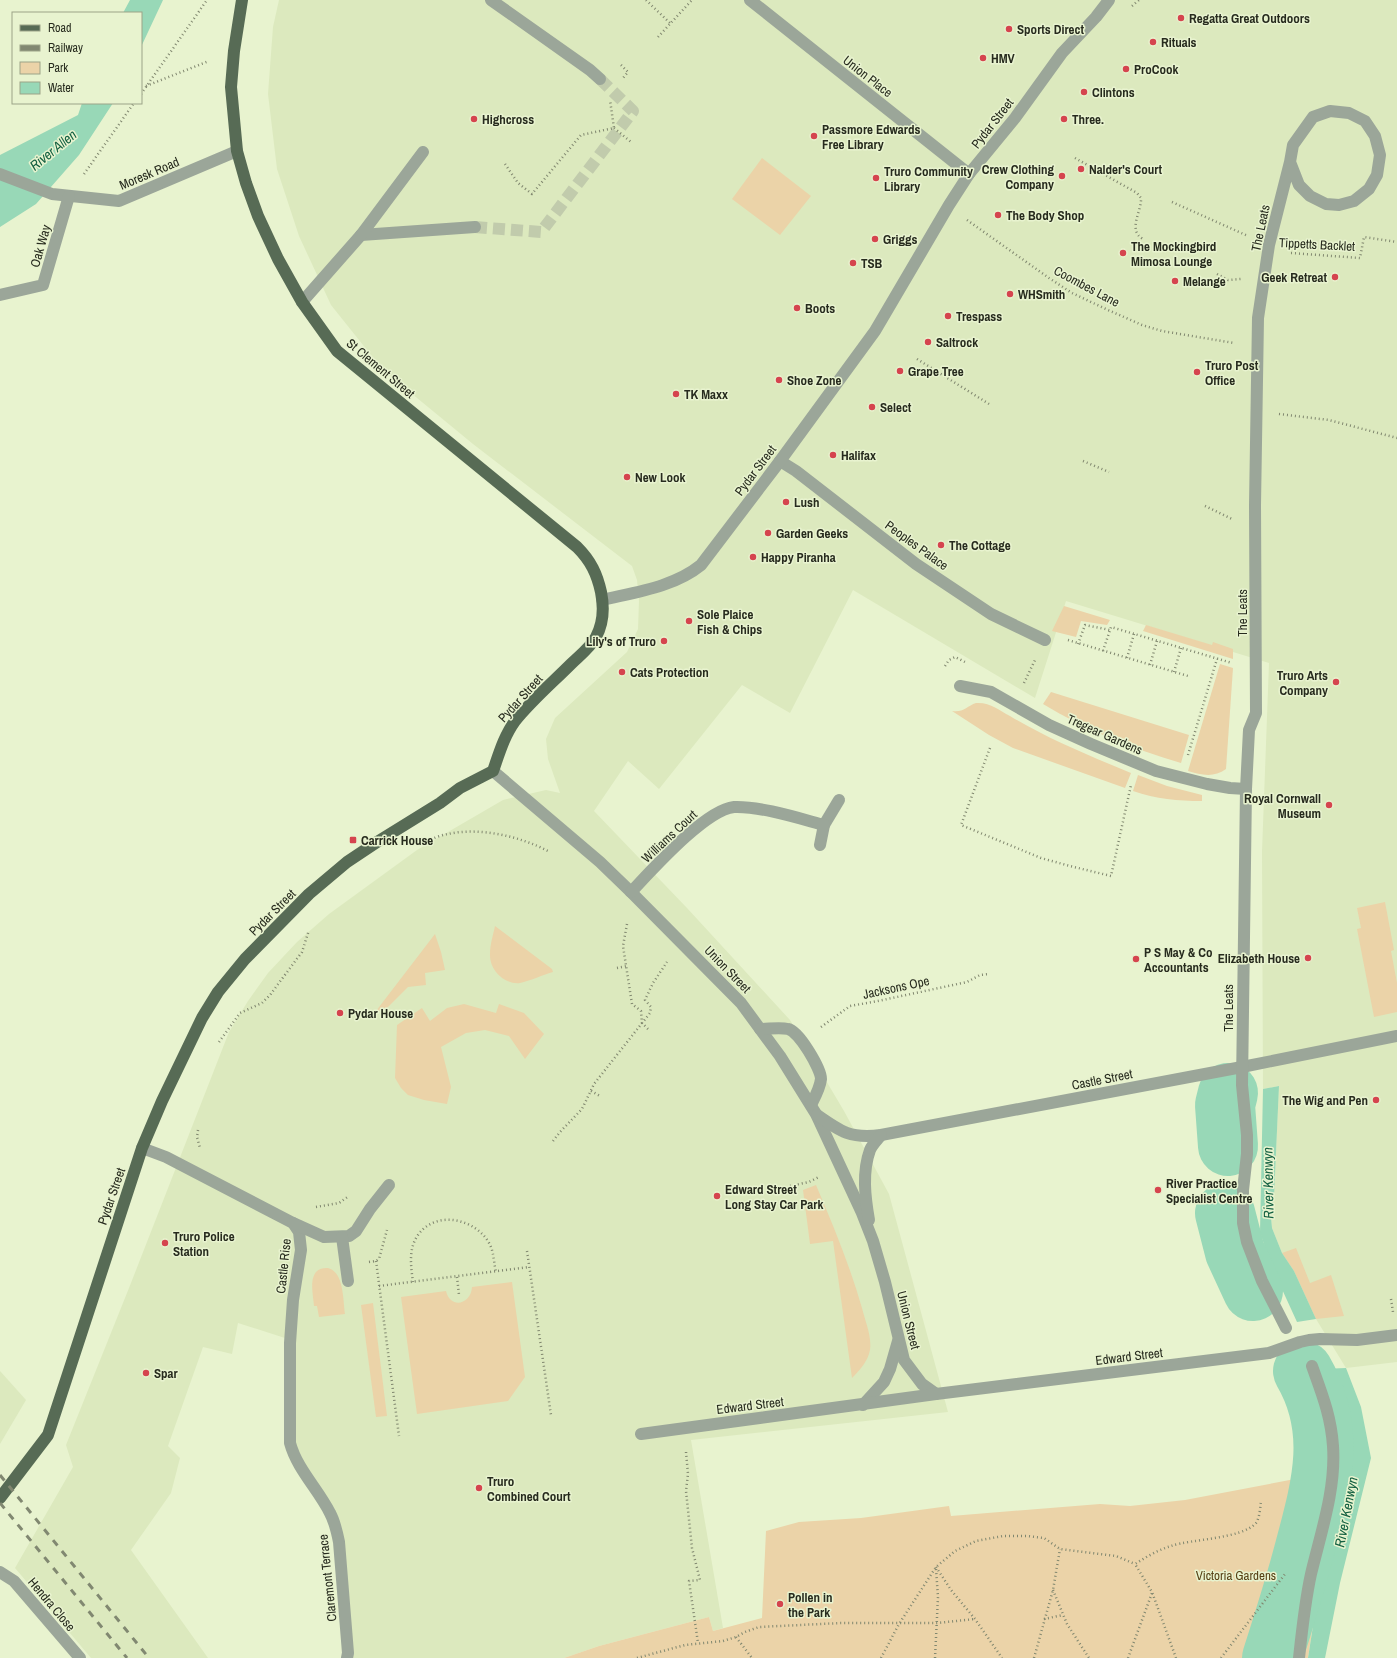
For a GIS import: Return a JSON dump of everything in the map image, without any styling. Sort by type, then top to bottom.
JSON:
[{"type":"main road","name":"St Clement Street","points":[[242,0],[234,52],[231,87],[237,151],[246,183],[258,216],[278,259],[302,302],[338,351],[577,547],[586,556],[594,568],[599,583],[602,600]]},
{"type":"main road","name":"Pydar Street","points":[[0,1498],[48,1435],[142,1148],[202,1018],[218,992],[245,959],[309,894],[347,862],[376,842],[440,803],[460,788],[493,771],[506,735],[515,722],[535,699],[587,648],[596,637],[600,625],[602,600]]},
{"type":"street","points":[[491,0],[590,70],[600,79]]},
{"type":"street","name":"Union Place","points":[[750,0],[970,174]]},
{"type":"street","name":"Pydar Street","points":[[602,600],[652,588],[690,574],[701,565],[780,461],[875,331],[949,205],[970,174],[1015,118],[1062,53],[1110,0]]},
{"type":"street","name":"The Leats","points":[[1286,1328],[1262,1281],[1247,1242],[1243,1223],[1243,1190],[1247,1148],[1242,1067],[1246,789],[1249,730],[1256,713],[1255,505],[1258,318],[1269,248],[1293,145],[1302,130],[1313,117],[1330,111],[1349,113],[1365,121],[1375,136],[1380,155],[1377,175],[1369,189],[1354,201],[1339,205],[1326,204],[1310,196],[1299,185],[1290,162]]},
{"type":"street","name":"Moresk Road","points":[[0,174],[52,194],[119,201],[237,151]]},
{"type":"street","points":[[302,302],[361,235],[424,152]]},
{"type":"street","name":"Oak Way","points":[[0,295],[43,285],[69,196]]},
{"type":"street","points":[[361,235],[474,227]]},
{"type":"street","name":"Peoples Palace","points":[[780,461],[807,479],[916,564],[941,581],[991,614],[1045,640]]},
{"type":"street","name":"Tregear Gardens","points":[[960,686],[991,692],[1049,725],[1156,771],[1207,784],[1246,789]]},
{"type":"street","name":"Union Street","points":[[493,771],[600,862],[632,892],[741,1003],[780,1056],[814,1110],[873,1241]]},
{"type":"street","points":[[820,846],[824,825],[839,800]]},
{"type":"street","name":"Williams Court","points":[[632,892],[697,827],[714,814],[723,810],[749,808],[792,816],[824,825]]},
{"type":"street","points":[[760,1029],[788,1029],[795,1032],[799,1037],[820,1071],[820,1085],[814,1110]]},
{"type":"street","name":"Castle Street","points":[[814,1110],[831,1125],[846,1133],[863,1137],[880,1135],[1242,1067],[1397,1036]]},
{"type":"street","name":"Union Street","points":[[880,1135],[870,1149],[866,1168],[865,1185],[867,1209],[873,1241],[885,1282],[904,1360],[922,1384],[936,1394]]},
{"type":"street","name":"Castle Rise","points":[[142,1148],[166,1157],[293,1223],[299,1232],[301,1250],[293,1300],[291,1336],[290,1435]]},
{"type":"street","points":[[293,1223],[324,1237],[349,1236],[356,1231],[370,1209],[389,1185]]},
{"type":"street","points":[[342,1237],[348,1281]]},
{"type":"street","name":"Edward Street","points":[[641,1434],[936,1394],[1269,1352],[1309,1340],[1357,1340],[1397,1335]]},
{"type":"street","points":[[863,1405],[884,1382],[890,1369],[898,1339]]},
{"type":"street","points":[[1299,1658],[1311,1576],[1331,1490],[1333,1473],[1333,1446],[1325,1399],[1312,1366]]},
{"type":"street","name":"Claremont Terrace","points":[[290,1435],[290,1443],[295,1457],[329,1511],[336,1527],[339,1542],[348,1653],[347,1658]]},
{"type":"street","name":"Hendra Close","points":[[0,1572],[14,1581],[80,1658]]},
{"type":"path","points":[[142,92],[207,0]]},
{"type":"path","points":[[646,0],[670,23]]},
{"type":"path","points":[[658,36],[692,0]]},
{"type":"path","points":[[146,86],[234,52]]},
{"type":"path","points":[[617,62],[628,72],[618,84]]},
{"type":"path","points":[[609,96],[614,128],[631,142]]},
{"type":"path","points":[[69,196],[133,104]]},
{"type":"path","points":[[505,164],[518,183],[532,194],[581,135],[614,128]]},
{"type":"path","points":[[1075,158],[1137,193],[1142,198],[1135,230],[1143,239]]},
{"type":"path","points":[[1172,202],[1269,248]]},
{"type":"path","name":"Coombes Lane","points":[[949,205],[1049,278],[1072,293],[1108,310],[1162,332],[1258,346]]},
{"type":"path","name":"Tippetts Backlet","points":[[1269,248],[1360,258],[1364,237],[1397,242]]},
{"type":"path","points":[[917,359],[989,404]]},
{"type":"path","points":[[1285,414],[1329,420],[1397,438]]},
{"type":"path","points":[[1083,461],[1109,472]]},
{"type":"path","points":[[1205,506],[1236,520]]},
{"type":"path","points":[[1078,644],[1085,625],[1110,630]]},
{"type":"path","points":[[1103,651],[1111,627],[1238,665]]},
{"type":"path","points":[[1127,658],[1134,634]]},
{"type":"path","points":[[1066,640],[1188,676]]},
{"type":"path","points":[[1150,665],[1157,641]]},
{"type":"path","points":[[1174,672],[1180,648]]},
{"type":"path","points":[[943,670],[949,660],[955,657],[960,658],[971,666]]},
{"type":"path","points":[[1187,760],[1217,659]]},
{"type":"path","points":[[1023,684],[1032,664]]},
{"type":"path","points":[[990,748],[961,825],[997,841],[1070,866],[1112,876],[1130,789]]},
{"type":"path","points":[[423,842],[447,834],[481,831],[516,839],[550,852]]},
{"type":"path","points":[[622,919],[633,930]]},
{"type":"path","points":[[627,924],[623,946],[632,1004],[641,1011],[642,1023],[648,1029]]},
{"type":"path","points":[[215,1048],[240,1013],[262,1003],[270,995],[302,952],[310,926]]},
{"type":"path","points":[[553,1141],[582,1109],[591,1091],[607,1066],[650,1013],[651,1007],[645,1000],[648,992],[667,962],[671,965]]},
{"type":"path","points":[[617,968],[627,966]]},
{"type":"path","name":"Jacksons Ope","points":[[819,1028],[850,1006],[967,982],[980,975],[989,974]]},
{"type":"path","points":[[591,1091],[600,1096]]},
{"type":"path","points":[[198,1130],[197,1137],[200,1150],[204,1153]]},
{"type":"path","points":[[817,1171],[822,1184]]},
{"type":"path","points":[[790,1186],[819,1178]]},
{"type":"path","points":[[309,1207],[339,1203],[353,1192]]},
{"type":"path","points":[[413,1282],[411,1264],[414,1242],[418,1234],[424,1228],[439,1220],[450,1219],[461,1221],[480,1231],[491,1247],[496,1272]]},
{"type":"path","points":[[365,1264],[376,1261],[381,1255],[384,1236],[388,1228]]},
{"type":"path","points":[[527,1251],[551,1415]]},
{"type":"path","points":[[376,1261],[399,1436]]},
{"type":"path","points":[[379,1286],[529,1267]]},
{"type":"path","points":[[457,1277],[459,1295]]},
{"type":"path","points":[[1391,1298],[1393,1314]]},
{"type":"path","points":[[685,1446],[688,1474],[686,1491],[692,1548],[700,1580],[689,1581],[698,1643]]},
{"type":"path","points":[[1135,1564],[1171,1545],[1207,1540],[1245,1530],[1256,1522],[1260,1514],[1261,1502]]},
{"type":"path","points":[[881,1658],[899,1624],[936,1567],[955,1551],[976,1541],[1004,1536],[1027,1536],[1044,1538],[1060,1549],[1116,1556],[1135,1564],[1152,1592],[1176,1658]]},
{"type":"path","points":[[1034,1658],[1053,1590],[1060,1549]]},
{"type":"path","points":[[936,1567],[951,1590],[975,1619],[1002,1658]]},
{"type":"path","points":[[935,1658],[938,1596],[936,1567]]},
{"type":"path","points":[[1221,1658],[1288,1572]]},
{"type":"path","points":[[1053,1590],[1067,1624],[1090,1658]]},
{"type":"path","points":[[1128,1658],[1152,1592]]},
{"type":"path","points":[[1044,1619],[1063,1615]]},
{"type":"path","points":[[637,1658],[664,1650],[698,1643],[723,1641],[736,1638],[752,1629],[770,1626],[841,1623],[937,1624],[975,1619]]},
{"type":"path","points":[[736,1638],[752,1658]]},
{"type":"shaded area","points":[[279,0],[1397,0],[1397,1362],[1346,1368],[1316,1319],[1294,1271],[1282,1253],[1272,1228],[1271,1217],[1275,1173],[1279,1086],[1263,1089],[1262,852],[1269,663],[1066,601],[1035,698],[853,590],[790,713],[742,685],[659,789],[628,761],[594,811],[687,908],[790,1020],[844,1111],[889,1194],[948,1412],[691,1440],[723,1628],[713,1631],[709,1617],[599,1646],[564,1658],[347,1658],[335,1529],[292,1440],[288,1339],[238,1323],[232,1354],[203,1347],[168,1446],[180,1458],[171,1493],[131,1550],[208,1658],[91,1658],[15,1568],[73,1467],[66,1445],[229,1032],[248,1001],[268,973],[297,942],[329,914],[417,850],[503,800],[546,790],[560,793],[548,759],[546,739],[555,718],[627,652],[638,629],[639,601],[637,580],[632,566],[473,444],[383,370],[331,305],[299,236],[277,169],[268,94],[273,27]]},
{"type":"shaded area","points":[[0,1371],[26,1400],[0,1444]]},
{"type":"green space","points":[[762,158],[811,196],[780,235],[732,199]]},
{"type":"green space","points":[[1064,606],[1110,620],[1107,625],[1081,621],[1076,637],[1052,631]]},
{"type":"green space","points":[[1146,625],[1212,645],[1213,642],[1233,649],[1233,659],[1143,631]]},
{"type":"green space","points":[[1220,664],[1233,668],[1226,769],[1212,775],[1198,774],[1188,771]]},
{"type":"green space","points":[[1051,692],[1189,735],[1181,763],[1145,752],[1110,738],[1059,713],[1043,704]]},
{"type":"green space","points":[[976,703],[994,707],[1054,740],[1131,773],[1125,788],[1013,748],[989,735],[952,711],[962,710]]},
{"type":"green space","points":[[1138,775],[1167,786],[1202,795],[1202,801],[1167,799],[1133,791]]},
{"type":"green space","points":[[1385,902],[1394,950],[1391,951],[1397,983],[1397,1012],[1374,1017],[1357,929],[1361,928],[1357,908]]},
{"type":"green space","points":[[495,926],[552,969],[553,972],[520,983],[514,983],[503,979],[495,970],[490,960],[490,947]]},
{"type":"green space","points":[[435,934],[445,970],[425,973],[426,985],[408,987],[384,1011],[376,1011]]},
{"type":"green space","points":[[464,1004],[496,1013],[499,1004],[524,1013],[544,1034],[525,1059],[509,1036],[485,1030],[466,1033],[441,1047],[451,1087],[447,1104],[424,1100],[408,1095],[401,1088],[395,1078],[397,1025],[422,1008],[430,1021],[447,1008]]},
{"type":"green space","points":[[816,1185],[847,1261],[869,1334],[869,1354],[863,1365],[852,1378],[833,1241],[810,1244],[803,1190]]},
{"type":"green space","points":[[1296,1248],[1310,1283],[1331,1275],[1344,1316],[1316,1319],[1294,1271],[1282,1253]]},
{"type":"green space","points":[[328,1268],[337,1275],[340,1281],[345,1314],[319,1317],[317,1306],[314,1306],[312,1282],[316,1272],[321,1269]]},
{"type":"green space","points":[[512,1282],[525,1377],[508,1401],[417,1414],[401,1297],[446,1291],[448,1297],[456,1302],[460,1302],[468,1298],[472,1287]]},
{"type":"green space","points":[[373,1303],[387,1416],[376,1417],[361,1305]]},
{"type":"green space","name":"Victoria Gardens","points":[[1339,1472],[1330,1534],[1317,1597],[1308,1658],[564,1658],[599,1646],[709,1617],[713,1631],[762,1618],[766,1531],[799,1522],[861,1518],[949,1506],[951,1516],[1100,1504],[1130,1506],[1185,1500]]},
{"type":"water","points":[[130,0],[163,0],[142,45],[142,12],[124,12]]},
{"type":"water","name":"River Allen","points":[[82,104],[112,104],[79,155],[36,204],[0,227],[0,155],[78,115]]},
{"type":"water","name":"River Kenwyn","points":[[1279,1086],[1274,1197],[1271,1217],[1272,1228],[1282,1253],[1294,1271],[1316,1319],[1297,1322],[1270,1263],[1260,1232],[1263,1089]]},
{"type":"water","name":"River Kenwyn","points":[[1346,1368],[1361,1407],[1371,1458],[1340,1583],[1325,1658],[1308,1658],[1321,1577],[1336,1502],[1340,1471],[1340,1439],[1336,1412],[1321,1369]]},
{"type":"waterway","points":[[1228,1093],[1225,1105],[1228,1146]]},
{"type":"waterway","points":[[1225,1213],[1235,1252],[1253,1291]]},
{"type":"waterway","points":[[1272,1658],[1302,1559],[1312,1522],[1321,1478],[1323,1435],[1320,1414],[1314,1393],[1303,1371]]},
{"type":"tunnel","points":[[475,227],[541,232],[633,111],[600,79]]},
{"type":"railway","points":[[0,1475],[149,1658]]},
{"type":"railway","points":[[0,1503],[127,1658]]},
{"type":"place","name":"Regatta Great Outdoors","points":[[1181,18]]},
{"type":"place","name":"Sports Direct","points":[[1009,29]]},
{"type":"place","name":"Rituals","points":[[1153,42]]},
{"type":"place","name":"HMV","points":[[983,58]]},
{"type":"place","name":"ProCook","points":[[1126,69]]},
{"type":"place","name":"Clintons","points":[[1084,92]]},
{"type":"place","name":"Highcross","points":[[474,119]]},
{"type":"place","name":"Three.","points":[[1064,119]]},
{"type":"place","name":"Passmore Edwards Free Library","points":[[814,136]]},
{"type":"place","name":"Nalder's Court","points":[[1081,169]]},
{"type":"place","name":"Crew Clothing Company","points":[[1062,176]]},
{"type":"place","name":"Truro Community Library","points":[[876,178]]},
{"type":"place","name":"The Body Shop","points":[[998,215]]},
{"type":"place","name":"Griggs","points":[[875,239]]},
{"type":"place","name":"The Mockingbird Mimosa Lounge","points":[[1123,253]]},
{"type":"place","name":"TSB","points":[[853,263]]},
{"type":"place","name":"Geek Retreat","points":[[1335,277]]},
{"type":"place","name":"Melange","points":[[1175,281]]},
{"type":"place","name":"WHSmith","points":[[1010,294]]},
{"type":"place","name":"Boots","points":[[797,308]]},
{"type":"place","name":"Trespass","points":[[948,316]]},
{"type":"place","name":"Saltrock","points":[[928,342]]},
{"type":"place","name":"Grape Tree","points":[[900,371]]},
{"type":"place","name":"Truro Post Office","points":[[1197,372]]},
{"type":"place","name":"Shoe Zone","points":[[779,380]]},
{"type":"place","name":"TK Maxx","points":[[676,394]]},
{"type":"place","name":"Select","points":[[872,407]]},
{"type":"place","name":"Halifax","points":[[833,455]]},
{"type":"place","name":"New Look","points":[[627,477]]},
{"type":"place","name":"Lush","points":[[786,502]]},
{"type":"place","name":"Garden Geeks","points":[[768,533]]},
{"type":"place","name":"The Cottage","points":[[941,545]]},
{"type":"place","name":"Happy Piranha","points":[[753,557]]},
{"type":"place","name":"Sole Plaice Fish & Chips","points":[[689,621]]},
{"type":"place","name":"Lily's of Truro","points":[[664,641]]},
{"type":"place","name":"Cats Protection","points":[[622,672]]},
{"type":"place","name":"Truro Arts Company","points":[[1336,682]]},
{"type":"place","name":"Royal Cornwall Museum","points":[[1329,805]]},
{"type":"place","name":"Carrick House","points":[[353,840]]},
{"type":"place","name":"Elizabeth House","points":[[1308,958]]},
{"type":"place","name":"P S May & Co Accountants","points":[[1136,959]]},
{"type":"place","name":"Pydar House","points":[[340,1013]]},
{"type":"place","name":"The Wig and Pen","points":[[1376,1100]]},
{"type":"place","name":"River Practice Specialist Centre","points":[[1158,1190]]},
{"type":"place","name":"Edward Street Long Stay Car Park","points":[[717,1196]]},
{"type":"place","name":"Truro Police Station","points":[[165,1243]]},
{"type":"place","name":"Spar","points":[[146,1373]]},
{"type":"place","name":"Truro Combined Court","points":[[479,1488]]},
{"type":"place","name":"Pollen in the Park","points":[[780,1604]]}]
